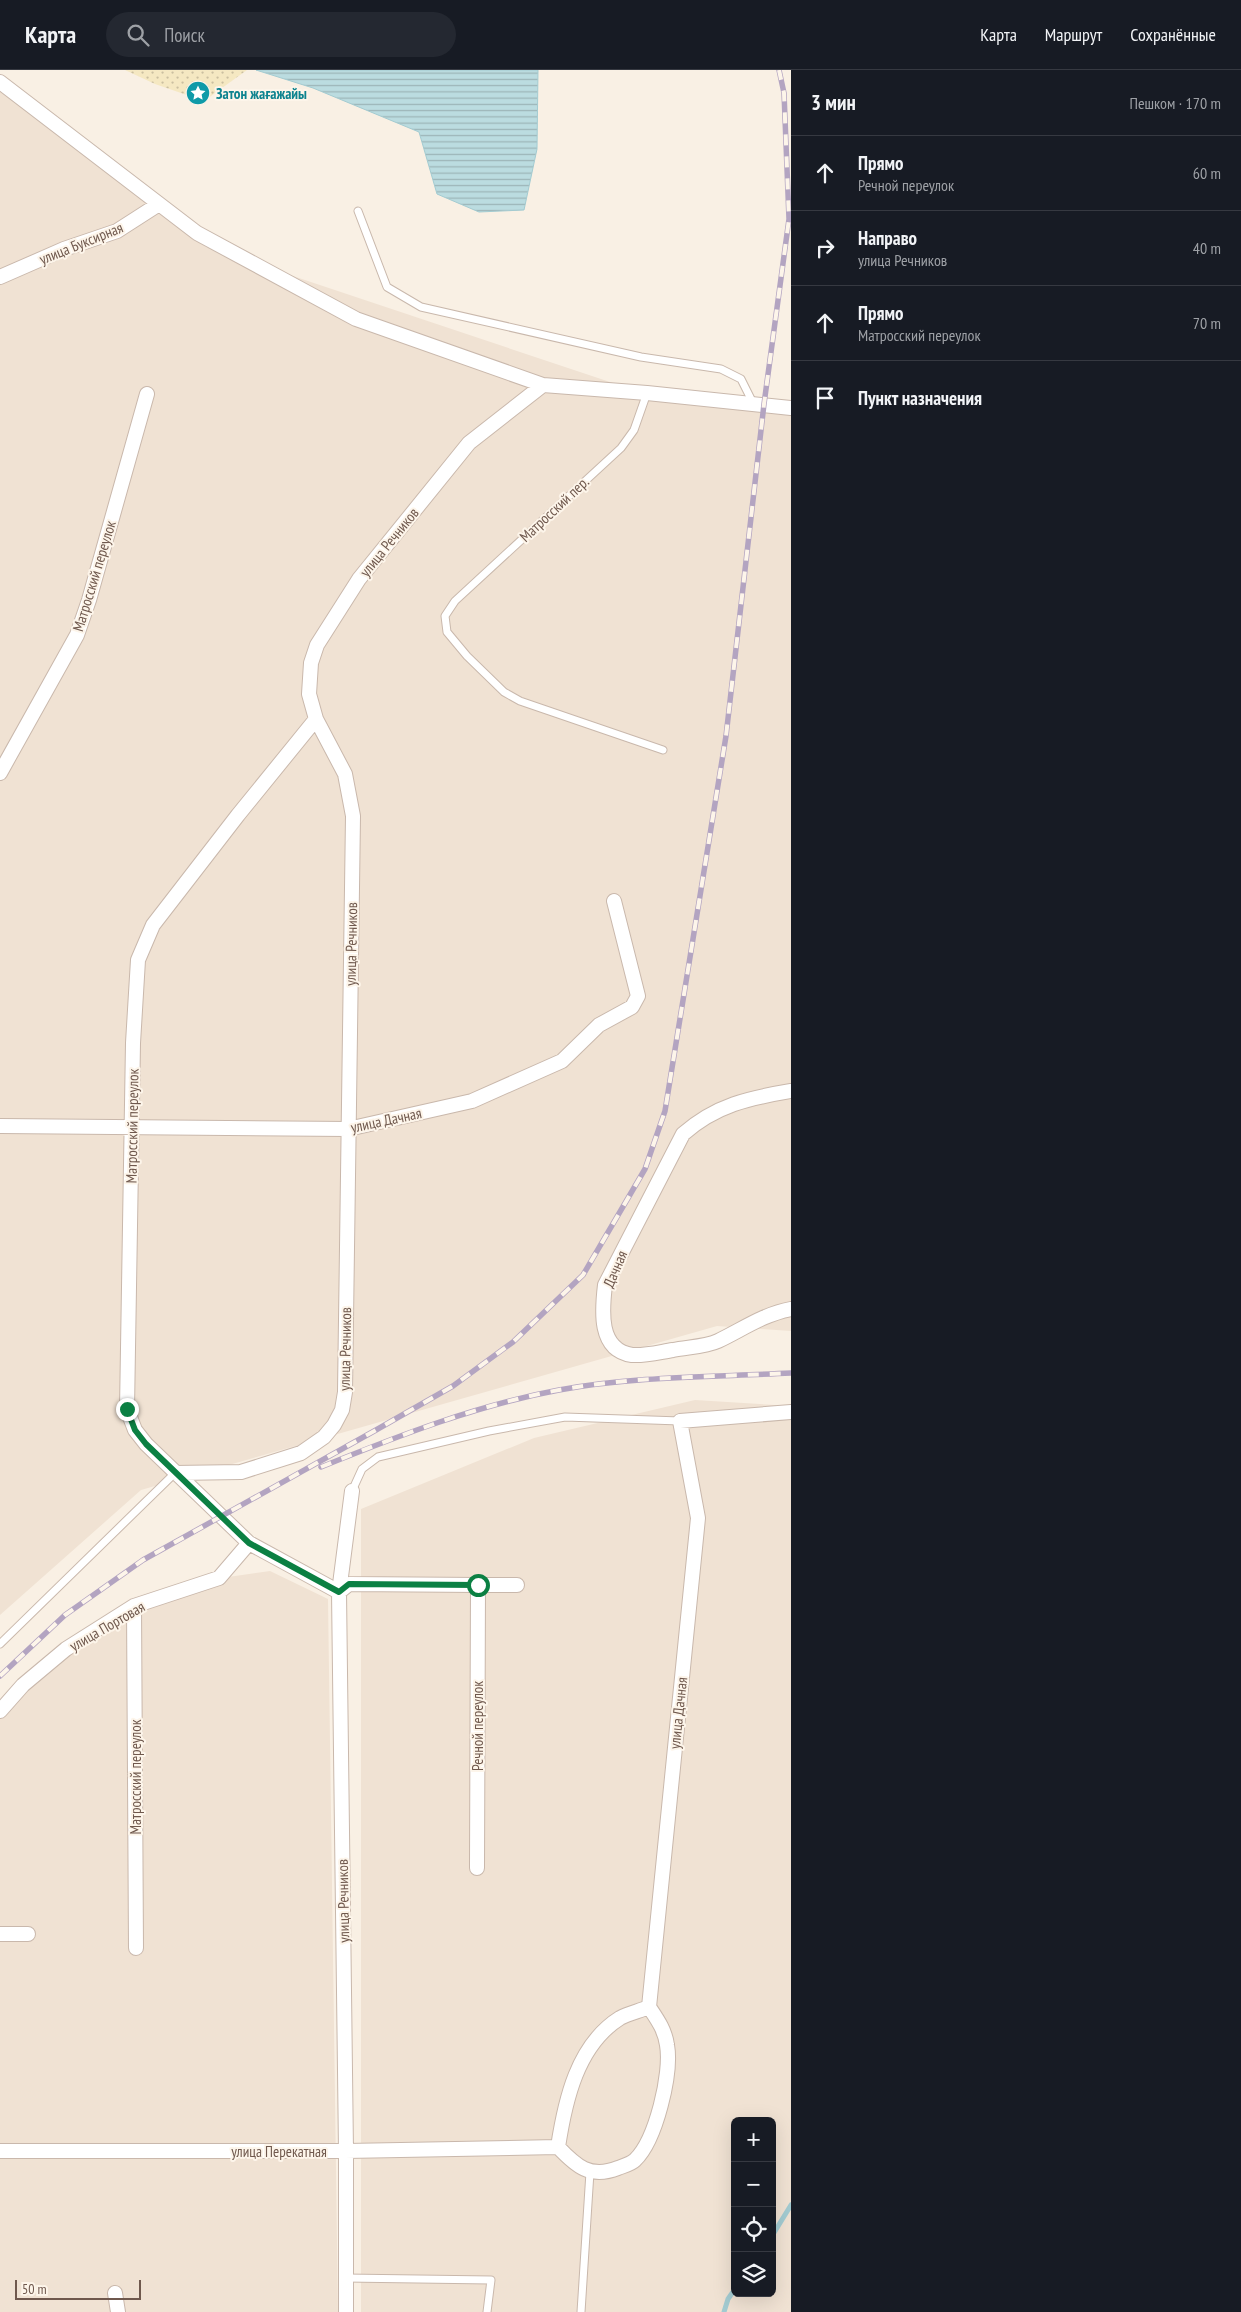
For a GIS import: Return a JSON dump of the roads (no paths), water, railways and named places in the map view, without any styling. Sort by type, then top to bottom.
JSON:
[{"type":"street","points":[[0,82],[197,233],[356,319],[542,385],[647,392],[790,406]]},
{"type":"street","name":"улица Буксирная","points":[[0,277],[64,249],[117,231],[159,204]]},
{"type":"street","name":"улица Речников","points":[[175,1473],[241,1472],[301,1453],[324,1437],[342,1410],[345,1392],[353,816],[345,774],[316,719],[309,694],[311,663],[317,644],[359,579],[469,443],[542,385]]},
{"type":"street","name":"Матросский переулок","points":[[0,773],[77,635],[89,600],[148,394]]},
{"type":"street","name":"Матросский переулок","points":[[249,1543],[161,1460],[135,1430],[127,1409],[133,1043],[138,960],[153,925],[238,815],[316,719]]},
{"type":"street","name":"улица Дачная","points":[[0,1126],[348,1129],[472,1102],[562,1061],[599,1025],[632,1007],[638,996],[614,901]]},
{"type":"street","name":"Дачная","points":[[791,1091],[752,1098],[724,1107],[700,1119],[683,1134],[605,1285],[603,1308],[606,1334],[615,1349],[631,1355],[648,1354],[716,1342],[766,1315],[791,1309]]},
{"type":"street","points":[[680,1421],[791,1412]]},
{"type":"street","name":"улица Дачная","points":[[649,2007],[698,1518],[680,1421]]},
{"type":"street","name":"улица Речников","points":[[346,2312],[346,2151],[339,1592],[352,1491]]},
{"type":"street","points":[[249,1543],[339,1592],[349,1584],[517,1585]]},
{"type":"street","name":"улица Портовая","points":[[0,1711],[23,1685],[66,1649],[134,1606],[219,1578],[249,1543]]},
{"type":"street","name":"Речной переулок","points":[[477,1868],[478,1585]]},
{"type":"street","name":"Матросский переулок","points":[[134,1606],[136,1948]]},
{"type":"street","points":[[0,1934],[28,1934]]},
{"type":"street","points":[[649,2007],[662,2028],[667,2044],[667,2075],[659,2113],[646,2144],[634,2161],[610,2171],[590,2172],[575,2165],[558,2147],[563,2115],[578,2069],[598,2037],[621,2018],[649,2007]]},
{"type":"street","name":"улица Перекатная","points":[[0,2151],[346,2151],[558,2147]]},
{"type":"street","points":[[115,2293],[118,2312]]},
{"type":"lane","points":[[358,211],[387,287],[421,307],[641,357],[721,369],[742,379],[753,403]]},
{"type":"lane","name":"Матросский пер.","points":[[647,392],[634,430],[621,448],[454,601],[445,616],[447,632],[467,656],[504,692],[520,701],[663,750]]},
{"type":"lane","points":[[352,1491],[362,1469],[378,1457],[489,1431],[565,1417],[680,1421]]},
{"type":"lane","points":[[0,1644],[175,1473]]},
{"type":"lane","points":[[582,2312],[590,2172]]},
{"type":"lane","points":[[345,2278],[491,2280],[487,2312]]},
{"type":"water","points":[[256,70],[538,70],[537,149],[524,210],[479,212],[437,194],[419,132],[313,88]]},
{"type":"waterway","points":[[776,2229],[791,2205]]},
{"type":"waterway","points":[[724,2312],[731,2295]]},
{"type":"railway","points":[[0,1676],[65,1615],[143,1560],[453,1386],[513,1342],[583,1275],[645,1169],[665,1111],[726,736],[764,404],[789,219],[784,93],[779,70]]},
{"type":"railway","points":[[321,1467],[438,1422],[528,1396],[616,1382],[791,1373]]},
{"type":"place","name":"Затон жағажайы","points":[[198,93]]}]
